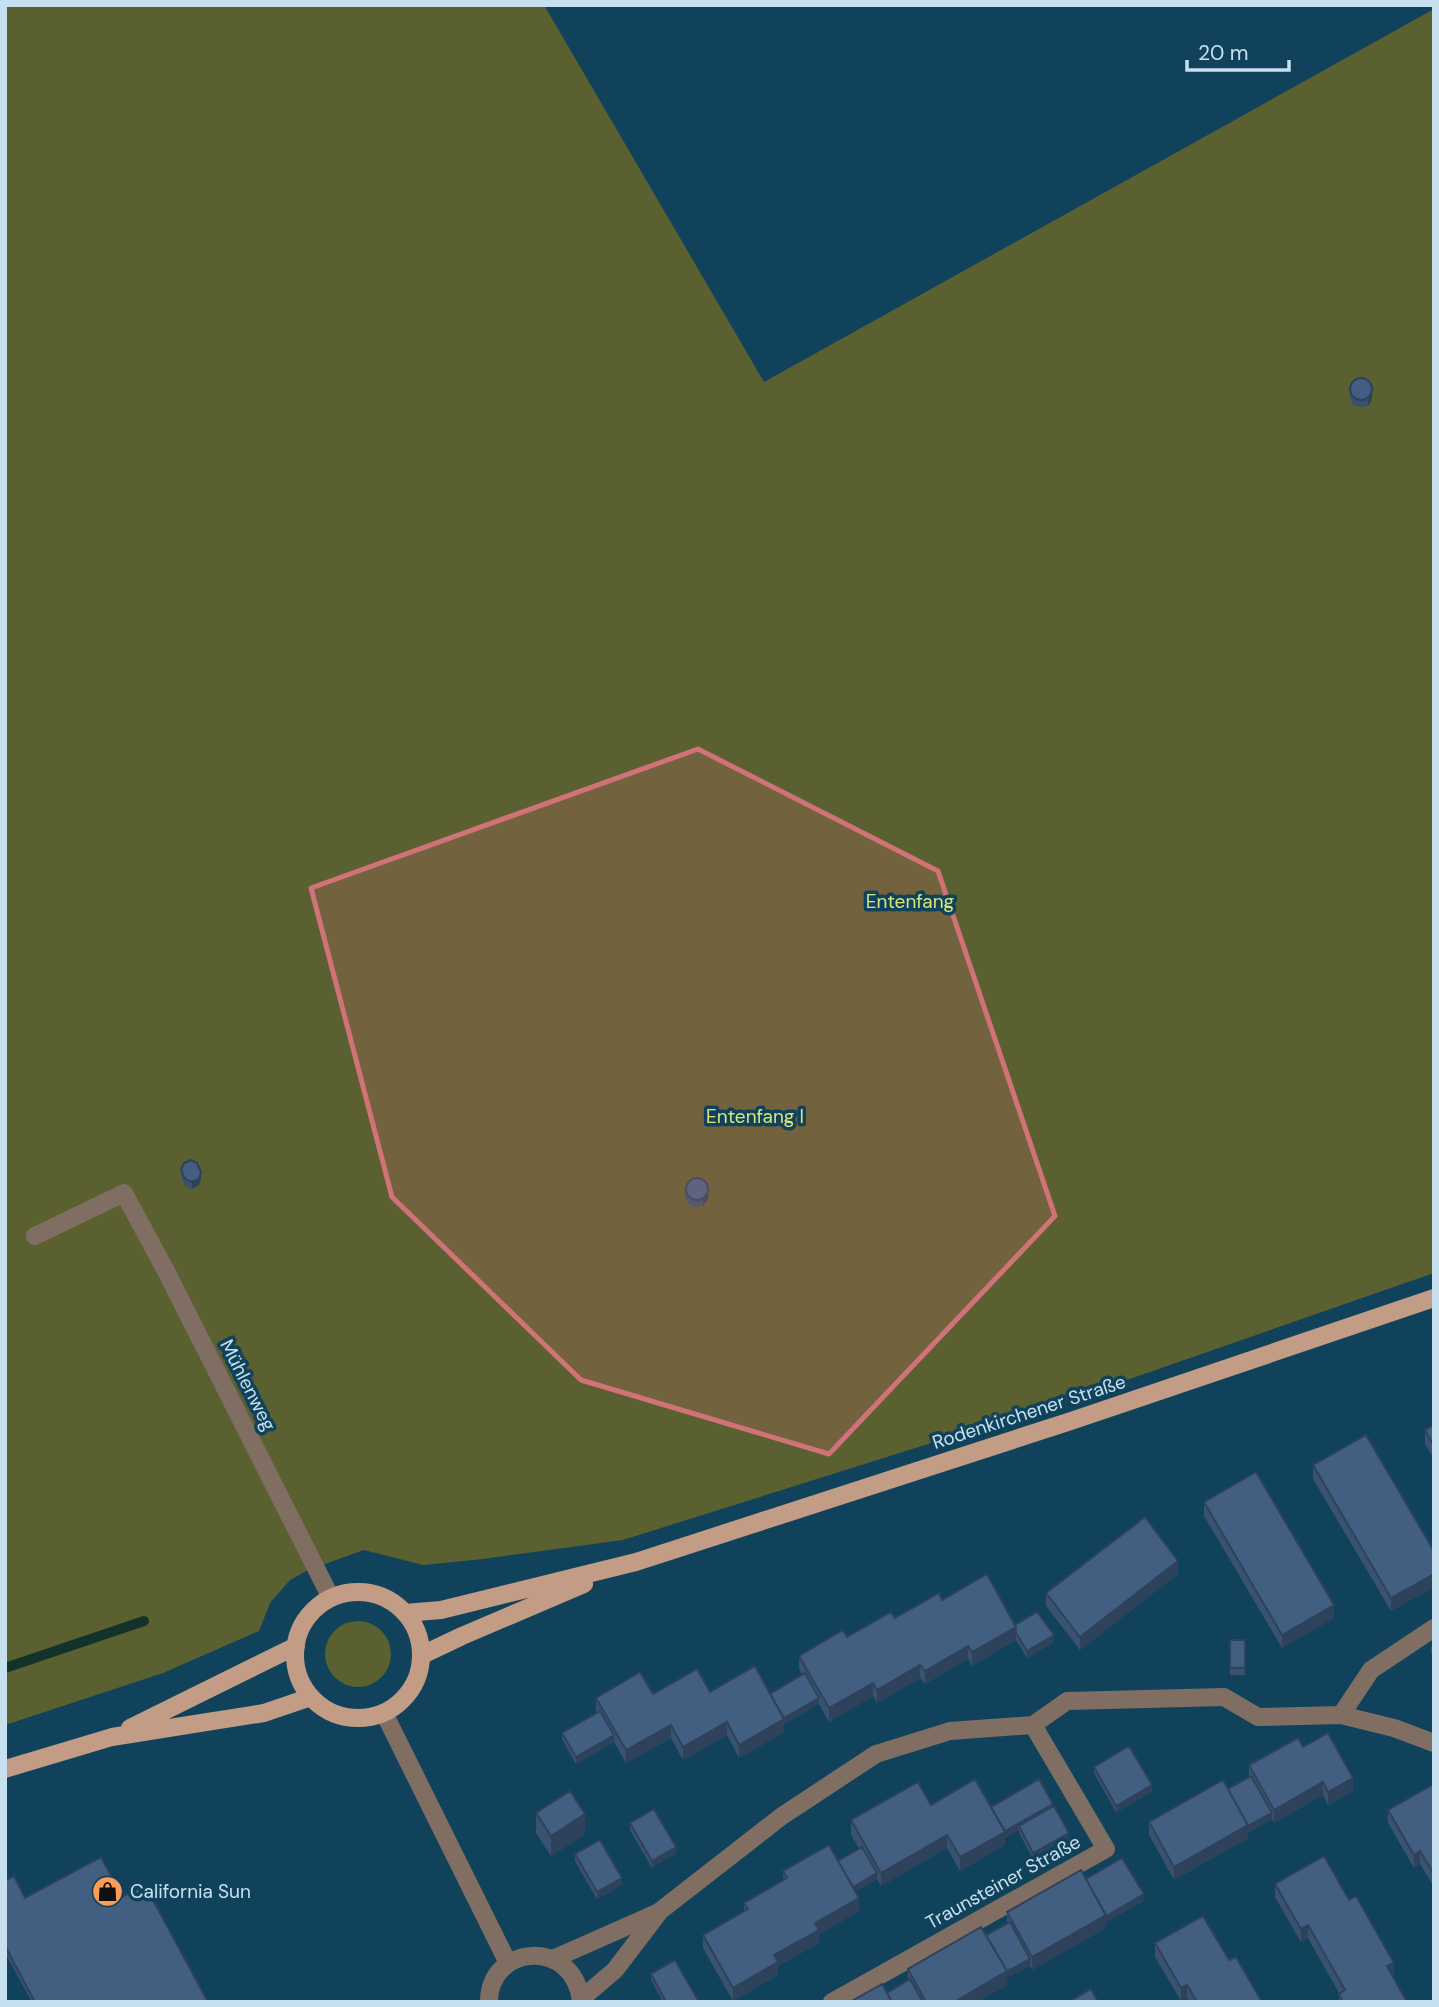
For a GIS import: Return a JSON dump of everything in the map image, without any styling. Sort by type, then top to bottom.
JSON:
[{"type":"main road","name":"Rodenkirchener Straße","points":[[405,1613],[441,1610],[635,1562],[1071,1422],[1434,1298]]},
{"type":"main road","name":"Rodenkirchener Straße","points":[[422,1655],[635,1562]]},
{"type":"main road","points":[[354,1591],[386,1598],[405,1613],[418,1635],[422,1655],[419,1674],[407,1696],[384,1713],[366,1718],[350,1718],[323,1708],[302,1683],[296,1666],[296,1646],[306,1619],[320,1604],[354,1591]]},
{"type":"main road","points":[[112,1737],[296,1646]]},
{"type":"main road","points":[[5,1769],[112,1737],[264,1713],[312,1697]]},
{"type":"street","name":"Mühlenweg","points":[[35,1236],[124,1193],[331,1598]]},
{"type":"street","points":[[1341,1715],[1371,1670],[1434,1629]]},
{"type":"street","points":[[553,1959],[660,1911],[782,1816],[876,1754],[950,1731],[1033,1725],[1067,1701],[1224,1697],[1258,1717],[1341,1715],[1394,1728],[1434,1743]]},
{"type":"street","points":[[384,1713],[508,1963]]},
{"type":"street","name":"Traunsteiner Straße","points":[[832,2002],[1106,1849],[1033,1725]]},
{"type":"street","points":[[581,2001],[615,1970],[660,1911]]},
{"type":"street","points":[[489,2002],[494,1980],[508,1963],[530,1955],[553,1959],[566,1967],[575,1978],[581,2001]]},
{"type":"highlighted area","points":[[698,749],[938,871],[1055,1216],[829,1454],[581,1380],[392,1197],[311,888]]},
{"type":"green space","name":"Entenfang","points":[[5,5],[544,5],[764,382],[1434,9],[1434,1273],[1078,1397],[623,1540],[423,1565],[364,1550],[308,1570],[290,1580],[270,1603],[259,1631],[163,1673],[5,1725]]},
{"type":"green space","points":[[352,1621],[364,1621],[376,1626],[386,1636],[391,1654],[389,1667],[376,1682],[364,1687],[352,1687],[340,1682],[330,1672],[325,1660],[325,1648],[330,1636],[340,1626]]},
{"type":"building","points":[[1361,378],[1369,381],[1372,389],[1369,397],[1361,400],[1353,397],[1350,389],[1353,381]]},
{"type":"building","points":[[191,1160],[197,1163],[201,1172],[199,1179],[192,1182],[185,1179],[181,1170],[184,1163]]},
{"type":"building","points":[[697,1178],[705,1181],[708,1189],[705,1197],[697,1200],[689,1197],[686,1189],[689,1181]]},
{"type":"building","points":[[1434,1425],[1434,1446],[1425,1430]]},
{"type":"building","points":[[1366,1435],[1434,1551],[1434,1574],[1391,1598],[1313,1465]]},
{"type":"building","points":[[1256,1472],[1334,1605],[1282,1635],[1204,1502]]},
{"type":"building","points":[[1145,1517],[1178,1561],[1080,1637],[1046,1593]]},
{"type":"building","points":[[987,1574],[1016,1627],[972,1652],[968,1646],[925,1671],[920,1665],[877,1690],[873,1683],[829,1708],[799,1656],[843,1630],[847,1637],[891,1612],[895,1618],[939,1593],[942,1600]]},
{"type":"building","points":[[1037,1612],[1054,1635],[1027,1651],[1016,1633],[1015,1625]]},
{"type":"building","points":[[1230,1640],[1245,1640],[1245,1668],[1230,1668]]},
{"type":"building","points":[[755,1666],[784,1719],[739,1745],[727,1722],[683,1747],[671,1725],[626,1750],[596,1698],[640,1672],[653,1694],[697,1669],[710,1692]]},
{"type":"building","points":[[805,1673],[819,1698],[784,1718],[770,1694]]},
{"type":"building","points":[[600,1711],[614,1735],[576,1757],[562,1733]]},
{"type":"building","points":[[1328,1733],[1353,1778],[1328,1792],[1323,1782],[1274,1810],[1249,1765],[1298,1738],[1303,1747]]},
{"type":"building","points":[[1129,1746],[1152,1785],[1116,1806],[1094,1767]]},
{"type":"building","points":[[1251,1776],[1272,1813],[1248,1826],[1228,1789]]},
{"type":"building","points":[[975,1779],[1005,1832],[960,1857],[947,1835],[881,1873],[851,1820],[918,1782],[931,1805]]},
{"type":"building","points":[[1039,1779],[1053,1804],[1005,1831],[991,1807]]},
{"type":"building","points":[[1223,1780],[1248,1825],[1174,1867],[1149,1822]]},
{"type":"building","points":[[1434,1784],[1434,1874],[1420,1851],[1414,1855],[1388,1810]]},
{"type":"building","points":[[570,1791],[585,1814],[551,1836],[536,1813]]},
{"type":"building","points":[[1054,1806],[1069,1833],[1033,1853],[1019,1826]]},
{"type":"building","points":[[654,1809],[676,1847],[652,1861],[630,1823]]},
{"type":"building","points":[[600,1840],[622,1878],[597,1892],[575,1854]]},
{"type":"building","points":[[829,1845],[859,1898],[815,1923],[819,1930],[774,1955],[778,1962],[733,1988],[703,1935],[748,1909],[744,1903],[787,1878],[783,1871]]},
{"type":"building","points":[[862,1847],[877,1873],[853,1887],[838,1861]]},
{"type":"building","points":[[1324,1856],[1349,1900],[1356,1896],[1394,1963],[1387,1966],[1407,2002],[1343,2002],[1339,1994],[1345,1990],[1308,1925],[1301,1929],[1275,1884]]},
{"type":"building","points":[[101,1857],[122,1897],[145,1885],[208,2002],[35,2002],[5,1946],[5,1881],[14,1876],[25,1898]]},
{"type":"building","points":[[1122,1858],[1144,1894],[1106,1916],[1086,1879]]},
{"type":"building","points":[[1081,1870],[1106,1915],[1032,1957],[1007,1912]]},
{"type":"building","points":[[1203,1916],[1229,1960],[1236,1957],[1262,2002],[1197,2002],[1187,1985],[1181,1988],[1155,1943]]},
{"type":"building","points":[[1010,1922],[1030,1959],[1004,1973],[1007,1971],[986,1935]]},
{"type":"building","points":[[981,1927],[1007,1971],[954,2002],[926,2002],[908,1969]]},
{"type":"building","points":[[675,1960],[699,2002],[666,2002],[651,1974]]},
{"type":"building","points":[[910,1979],[923,2002],[892,2002],[887,1993]]},
{"type":"building","points":[[882,1984],[892,2002],[850,2002]]},
{"type":"building","points":[[1091,1989],[1098,2002],[1069,2002]]},
{"type":"waterway","points":[[5,1668],[144,1621]]},
{"type":"place","name":"California Sun","points":[[107,1891]]},
{"type":"park label","name":"Entenfang I","points":[[755,1116]]}]
